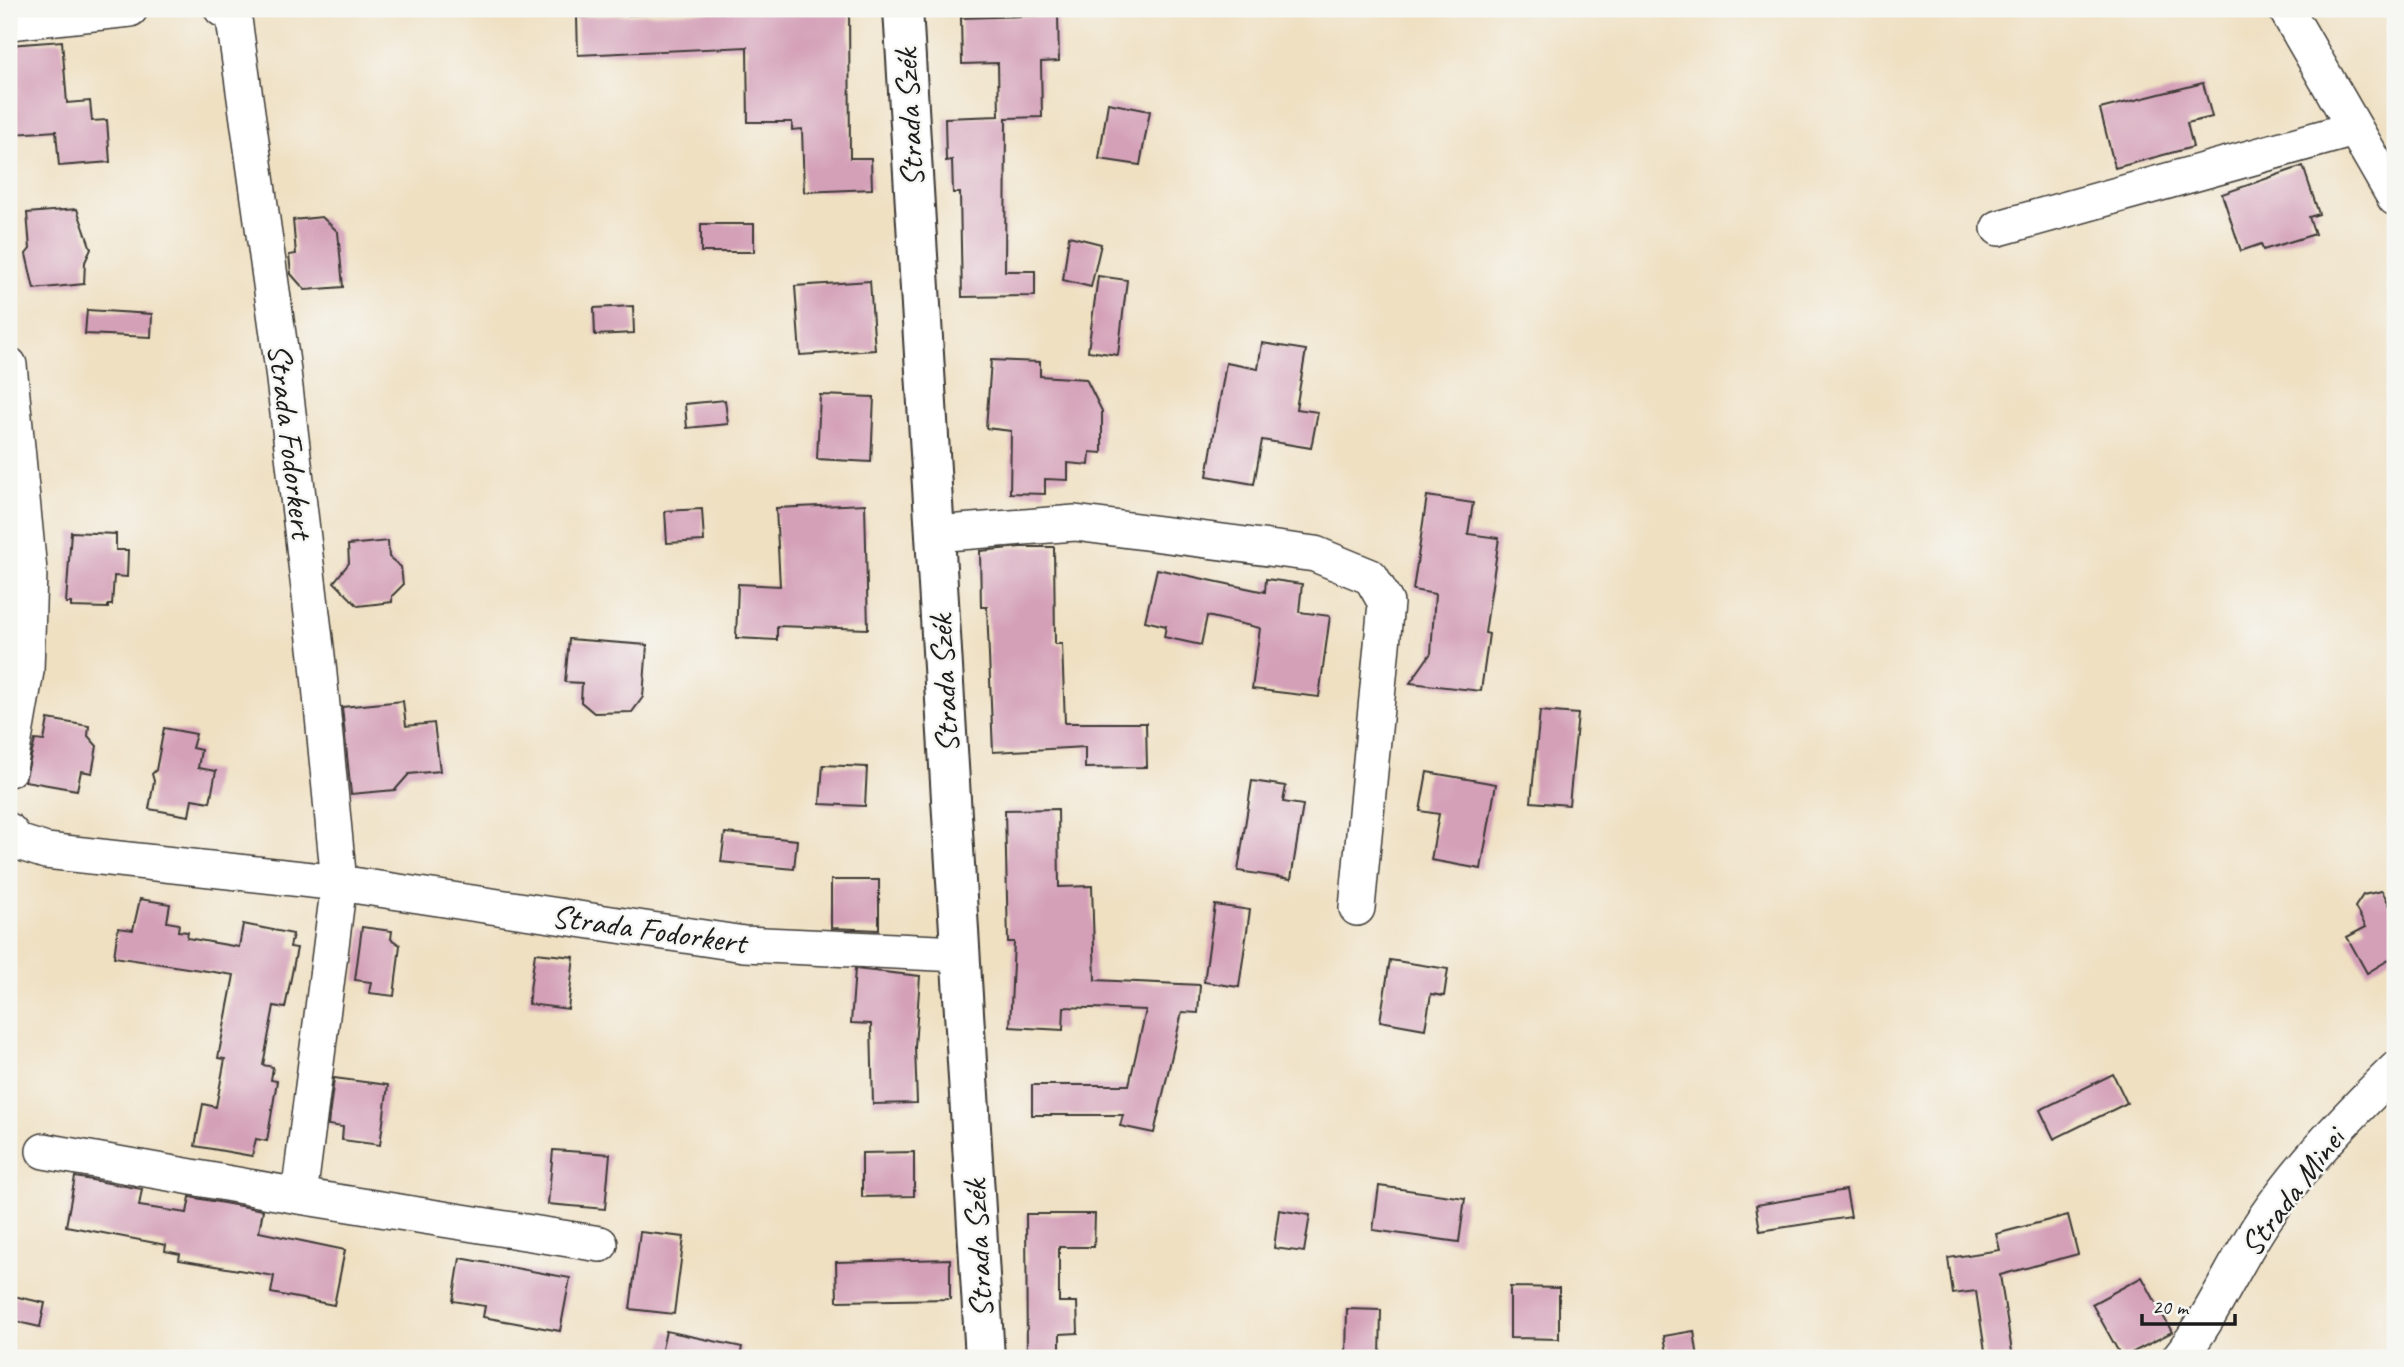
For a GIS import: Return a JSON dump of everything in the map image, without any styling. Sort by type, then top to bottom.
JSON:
[{"type":"street","points":[[9,22],[130,9]]},
{"type":"street","name":"Strada Fodorkert","points":[[222,9],[233,12],[282,363],[318,664],[339,883],[299,1196]]},
{"type":"street","name":"Strada Szék","points":[[903,9],[985,1358]]},
{"type":"street","points":[[2286,9],[2395,198]]},
{"type":"street","points":[[1998,228],[2354,129]]},
{"type":"street","points":[[9,365],[29,571],[26,671],[9,769]]},
{"type":"street","points":[[934,534],[1075,523],[1315,554],[1371,577],[1386,603],[1357,908]]},
{"type":"street","name":"Strada Fodorkert","points":[[9,831],[18,842],[46,851],[339,883],[744,944],[960,954]]},
{"type":"street","name":"Strada Minei","points":[[2179,1358],[2194,1339],[2264,1220],[2309,1158],[2395,1070]]},
{"type":"street","points":[[44,1151],[299,1196],[600,1244]]},
{"type":"building","points":[[769,9],[849,9],[850,158],[871,158],[872,189],[804,192],[802,129],[792,130],[792,122],[748,122],[747,47],[578,55],[577,17]]},
{"type":"building","points":[[1058,15],[1059,61],[1041,62],[1042,117],[1006,118],[1005,271],[1035,271],[1035,296],[962,297],[960,193],[953,193],[952,160],[946,161],[945,118],[999,116],[998,63],[962,64],[961,18]]},
{"type":"building","points":[[62,41],[67,103],[90,101],[92,121],[107,120],[110,162],[59,166],[56,131],[14,134],[9,45]]},
{"type":"building","points":[[2203,83],[2212,117],[2187,123],[2193,147],[2115,168],[2100,109]]},
{"type":"building","points":[[1108,103],[1150,111],[1140,165],[1099,159]]},
{"type":"building","points":[[2303,166],[2319,214],[2309,217],[2315,234],[2263,250],[2261,244],[2241,251],[2222,194]]},
{"type":"building","points":[[77,209],[91,249],[85,262],[84,284],[34,289],[26,254],[30,249],[27,213]]},
{"type":"building","points":[[322,217],[338,232],[343,287],[305,290],[291,274],[289,255],[296,254],[293,220]]},
{"type":"building","points":[[701,224],[754,224],[754,252],[701,252]]},
{"type":"building","points":[[1069,236],[1101,244],[1091,287],[1063,280]]},
{"type":"building","points":[[1098,276],[1127,280],[1118,355],[1088,351]]},
{"type":"building","points":[[870,281],[875,350],[800,355],[795,286]]},
{"type":"building","points":[[633,306],[634,333],[595,335],[594,308]]},
{"type":"building","points":[[87,310],[152,314],[151,337],[85,334]]},
{"type":"building","points":[[1262,343],[1306,350],[1296,409],[1318,412],[1311,448],[1262,440],[1254,484],[1207,476],[1226,363],[1258,369]]},
{"type":"building","points":[[991,360],[1040,362],[1040,376],[1086,379],[1102,411],[1102,453],[1090,452],[1089,465],[1068,463],[1068,480],[1045,479],[1045,494],[1010,493],[1011,431],[986,428]]},
{"type":"building","points":[[820,395],[874,397],[871,462],[817,459]]},
{"type":"building","points":[[725,400],[728,424],[687,428],[685,404]]},
{"type":"building","points":[[1427,496],[1473,503],[1468,534],[1499,538],[1485,633],[1489,634],[1481,691],[1410,683],[1431,653],[1435,594],[1413,590]]},
{"type":"building","points":[[865,504],[868,629],[777,626],[777,640],[736,638],[738,584],[780,586],[776,508]]},
{"type":"building","points":[[702,509],[704,541],[667,543],[665,511]]},
{"type":"building","points":[[71,532],[116,534],[116,550],[128,550],[127,577],[114,576],[112,605],[108,605],[108,608],[71,607],[71,603],[66,603]]},
{"type":"building","points":[[388,541],[389,557],[401,567],[403,585],[392,596],[392,602],[358,606],[334,582],[349,563],[348,545]]},
{"type":"building","points":[[1054,547],[1055,644],[1062,644],[1065,723],[1146,723],[1147,767],[1085,768],[1085,747],[993,752],[987,607],[981,607],[980,551]]},
{"type":"building","points":[[1157,569],[1265,592],[1266,579],[1302,584],[1299,612],[1330,616],[1319,697],[1252,689],[1260,628],[1207,616],[1201,645],[1164,637],[1166,626],[1145,621]]},
{"type":"building","points":[[569,639],[647,645],[643,697],[632,712],[594,713],[581,702],[582,683],[565,682]]},
{"type":"building","points":[[403,701],[406,726],[434,723],[440,771],[409,774],[395,790],[351,794],[342,707]]},
{"type":"building","points":[[1540,711],[1578,714],[1569,805],[1531,802]]},
{"type":"building","points":[[48,719],[89,726],[88,736],[97,746],[92,773],[81,771],[77,790],[25,781],[35,740],[44,741]]},
{"type":"building","points":[[164,728],[196,734],[192,748],[201,750],[198,768],[216,771],[210,802],[192,799],[189,816],[149,809],[154,781],[152,774],[156,770]]},
{"type":"building","points":[[823,765],[867,767],[865,806],[820,804]]},
{"type":"building","points":[[1427,772],[1496,784],[1481,869],[1431,860],[1439,814],[1420,811]]},
{"type":"building","points":[[1252,781],[1286,786],[1283,802],[1303,805],[1291,879],[1238,871]]},
{"type":"building","points":[[1058,809],[1059,887],[1092,886],[1095,980],[1200,985],[1198,1013],[1182,1012],[1154,1133],[1120,1126],[1123,1115],[1032,1115],[1032,1085],[1129,1085],[1146,1010],[1064,1007],[1063,1030],[1010,1027],[1014,942],[1008,942],[1005,810]]},
{"type":"building","points":[[725,833],[797,840],[794,869],[721,862]]},
{"type":"building","points":[[831,880],[879,880],[879,930],[831,928]]},
{"type":"building","points":[[2382,891],[2395,915],[2395,956],[2367,973],[2347,937],[2366,927],[2355,907],[2363,895]]},
{"type":"building","points":[[140,899],[170,904],[167,922],[179,924],[178,931],[188,932],[187,938],[239,947],[243,924],[293,934],[290,947],[297,948],[285,1008],[274,1006],[263,1065],[273,1067],[271,1080],[277,1081],[267,1141],[256,1139],[252,1156],[195,1146],[203,1104],[216,1107],[225,1059],[218,1058],[234,975],[114,957],[118,928],[133,930]]},
{"type":"building","points":[[1215,905],[1250,910],[1239,987],[1204,982]]},
{"type":"building","points":[[362,927],[392,931],[391,939],[400,945],[394,996],[369,993],[371,982],[355,980]]},
{"type":"building","points":[[535,953],[574,957],[568,1009],[528,1004]]},
{"type":"building","points":[[1390,960],[1448,969],[1444,996],[1431,994],[1425,1029],[1380,1021]]},
{"type":"building","points":[[855,969],[920,976],[915,1047],[917,1103],[873,1104],[871,1024],[851,1023]]},
{"type":"building","points":[[2113,1074],[2127,1103],[2054,1139],[2040,1110]]},
{"type":"building","points":[[334,1078],[388,1085],[380,1145],[342,1140],[343,1127],[328,1125]]},
{"type":"building","points":[[553,1150],[610,1154],[605,1209],[548,1204]]},
{"type":"building","points":[[914,1152],[914,1196],[862,1197],[862,1153]]},
{"type":"building","points":[[75,1177],[142,1189],[139,1206],[187,1213],[190,1197],[263,1210],[259,1232],[345,1250],[334,1305],[271,1293],[274,1276],[179,1260],[180,1254],[165,1251],[166,1245],[66,1226]]},
{"type":"building","points":[[1379,1186],[1465,1198],[1459,1242],[1373,1230]]},
{"type":"building","points":[[1846,1190],[1851,1217],[1760,1231],[1756,1205]]},
{"type":"building","points":[[1279,1210],[1310,1215],[1304,1252],[1274,1248]]},
{"type":"building","points":[[1026,1214],[1095,1214],[1094,1247],[1059,1247],[1059,1302],[1077,1302],[1078,1333],[1060,1334],[1060,1358],[1027,1358]]},
{"type":"building","points":[[2068,1215],[2078,1254],[2000,1275],[2013,1358],[1986,1358],[1976,1291],[1953,1294],[1948,1258],[2000,1250],[1996,1234]]},
{"type":"building","points":[[640,1232],[684,1237],[674,1314],[630,1309]]},
{"type":"building","points":[[460,1258],[570,1278],[560,1331],[483,1317],[485,1306],[453,1301]]},
{"type":"building","points":[[950,1259],[950,1299],[837,1301],[836,1262]]},
{"type":"building","points":[[2142,1277],[2172,1332],[2122,1358],[2092,1304]]},
{"type":"building","points":[[1510,1287],[1559,1288],[1559,1339],[1510,1338]]},
{"type":"building","points":[[9,1295],[45,1303],[40,1327],[9,1320]]},
{"type":"building","points":[[1347,1309],[1381,1310],[1380,1358],[1346,1358]]},
{"type":"building","points":[[666,1331],[742,1347],[740,1358],[660,1358]]},
{"type":"building","points":[[1694,1331],[1698,1358],[1668,1358],[1664,1336]]}]
